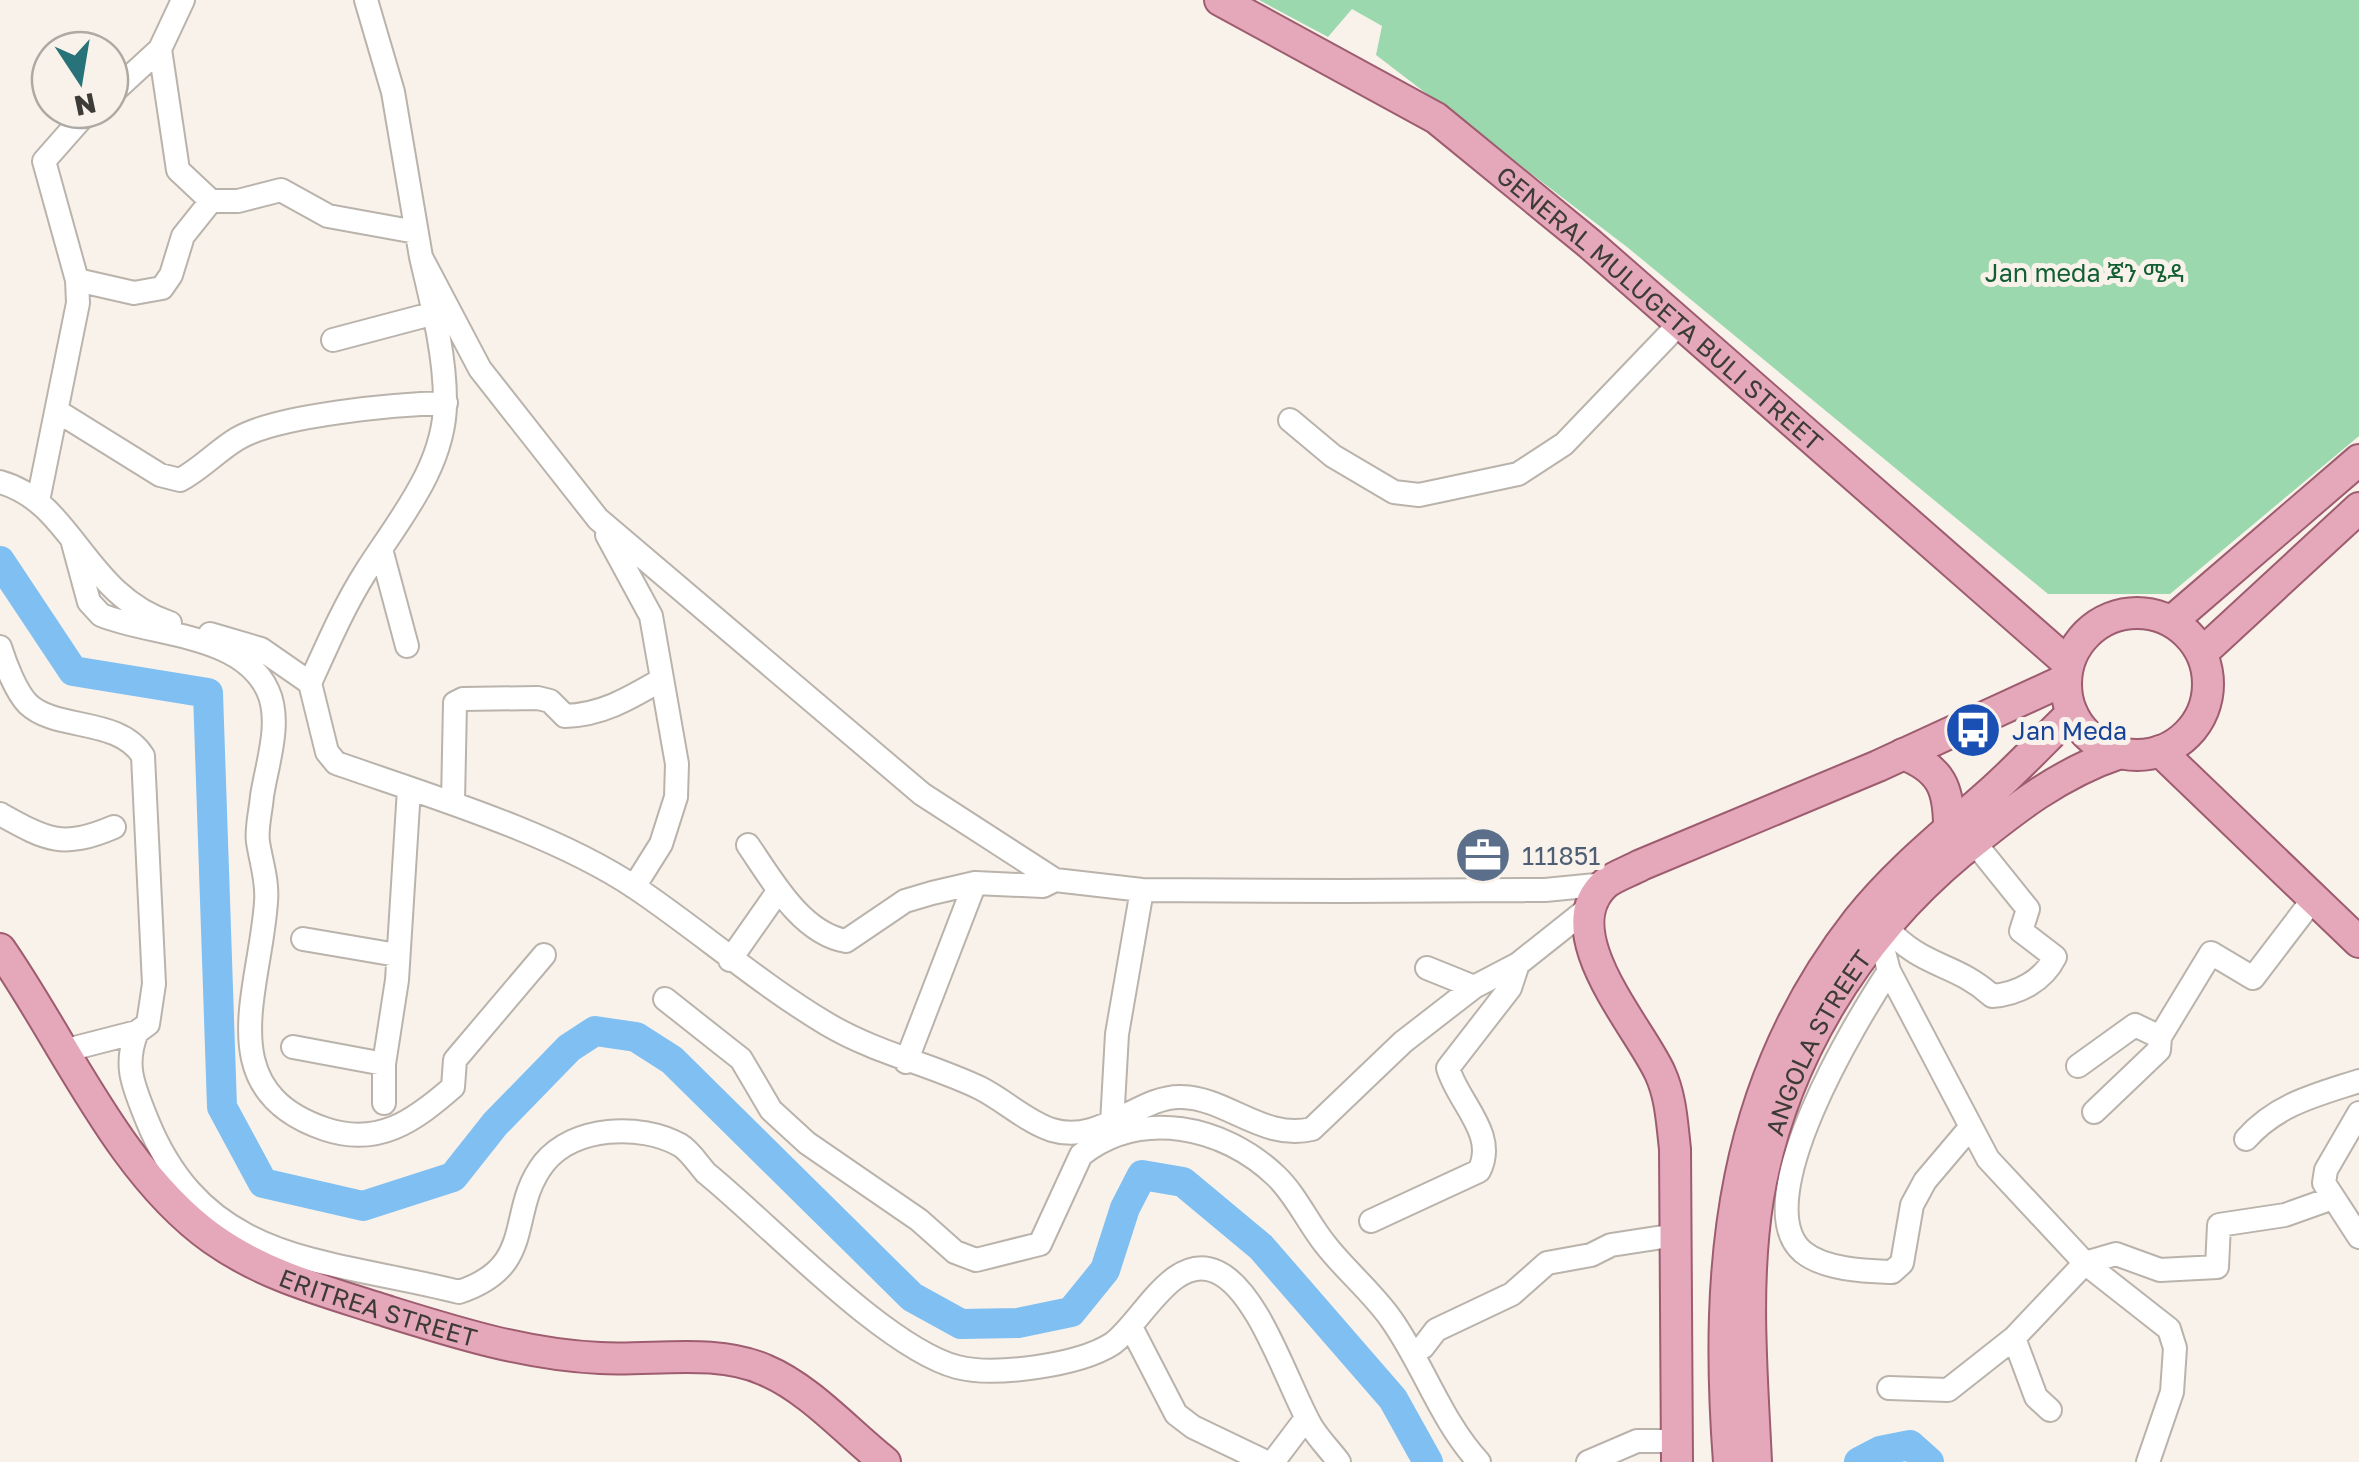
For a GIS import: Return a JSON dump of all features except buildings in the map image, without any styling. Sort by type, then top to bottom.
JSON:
[{"type":"main road","name":"GENERAL MULUGETA BULI STREET","points":[[1220,0],[1436,118],[1680,324],[2067,671]]},
{"type":"main road","points":[[2172,622],[2352,479]]},
{"type":"main road","points":[[2202,653],[2359,508]]},
{"type":"main road","points":[[1677,1451],[1676,1234],[1670,1104],[1660,1074],[1608,988],[1593,952],[1598,895],[1903,754],[2067,671],[2090,630],[2108,618],[2152,614],[2172,622],[2202,653],[2208,692],[2193,728],[2160,751],[2120,753],[2092,738],[2072,714],[2067,671]]},
{"type":"main road","points":[[1729,1462],[1725,1307],[1730,1213],[1764,1088],[1798,1010],[1838,970],[1858,921],[1962,834],[2072,714]]},
{"type":"main road","points":[[2160,751],[2359,942]]},
{"type":"main road","name":"ANGOLA STREET","points":[[1756,1462],[1750,1324],[1758,1196],[1786,1097],[1838,970],[1882,930],[1962,834],[2060,776],[2120,753]]},
{"type":"main road","points":[[1903,754],[1930,766],[1940,777],[1962,834]]},
{"type":"main road","name":"ERITREA STREET","points":[[6,966],[67,1050],[131,1160],[213,1239],[258,1266],[300,1286],[521,1348],[599,1358],[735,1361],[764,1369],[808,1398],[884,1462]]},
{"type":"street","points":[[130,77],[160,50],[183,0]]},
{"type":"street","points":[[366,0],[393,92],[416,232],[435,314],[446,402],[438,446],[404,517],[332,633],[310,684],[327,752],[336,763],[453,802],[634,886],[730,960],[828,1025],[906,1062],[984,1090],[1050,1130],[1072,1133],[1185,1096],[1250,1122],[1296,1133],[1312,1129],[1403,1042],[1474,987],[1518,964],[1598,895]]},
{"type":"street","points":[[160,50],[178,170],[212,201],[238,202],[281,190],[328,216],[416,232]]},
{"type":"street","points":[[38,500],[78,303],[77,280],[44,161],[71,130]]},
{"type":"street","points":[[77,280],[134,293],[162,288],[172,275],[183,236],[212,201]]},
{"type":"street","points":[[421,257],[480,369],[598,519],[636,582],[651,616],[677,764],[676,797],[650,869],[634,886]]},
{"type":"street","points":[[333,340],[435,314]]},
{"type":"street","points":[[1290,420],[1333,456],[1394,492],[1419,495],[1518,474],[1564,444],[1680,324]]},
{"type":"street","points":[[56,411],[160,475],[180,480],[240,437],[266,429],[411,403],[446,402]]},
{"type":"street","points":[[0,482],[38,500],[102,582],[129,607],[192,631],[229,637],[261,649],[310,684]]},
{"type":"street","points":[[598,519],[884,764],[978,833],[1055,880],[1142,890],[1526,890],[1598,895]]},
{"type":"street","points":[[73,542],[90,602],[101,615],[228,652],[247,663],[268,690],[274,715],[257,838],[267,894],[248,1034],[256,1077],[273,1102],[300,1121],[347,1137],[374,1136],[407,1123],[452,1086],[455,1060],[544,956]]},
{"type":"street","points":[[381,549],[407,646]]},
{"type":"street","points":[[0,646],[26,702],[39,711],[129,740],[143,756],[154,984],[148,1024],[133,1043],[129,1075],[160,1152],[200,1206],[239,1236],[279,1250],[459,1292],[477,1286],[510,1259],[543,1165],[574,1140],[641,1129],[683,1146],[706,1173],[902,1341],[953,1366],[988,1374],[1089,1356],[1131,1327],[1158,1293],[1186,1272],[1203,1268],[1229,1278],[1270,1337],[1312,1427],[1338,1462]]},
{"type":"street","points":[[453,802],[455,703],[463,698],[538,698],[550,701],[565,716],[585,716],[629,699],[661,680]]},
{"type":"street","points":[[384,1103],[408,788]]},
{"type":"street","points":[[0,814],[42,838],[60,841],[87,838],[114,827]]},
{"type":"street","points":[[1882,930],[1932,965],[1972,978],[1992,996],[2010,994],[2049,969],[2054,956],[2021,931],[2028,909],[1962,834]]},
{"type":"street","points":[[748,845],[778,890],[812,925],[846,941],[905,901],[975,883],[1042,886],[1055,880]]},
{"type":"street","points":[[906,1062],[975,883]]},
{"type":"street","points":[[730,960],[778,890]]},
{"type":"street","points":[[1112,1123],[1117,1034],[1142,890]]},
{"type":"street","points":[[2094,1112],[2158,1050],[2160,1037],[2211,953],[2254,978],[2314,898]]},
{"type":"street","points":[[1882,930],[1889,972],[1969,1129],[2006,1182],[2085,1263],[2169,1329],[2174,1348],[2172,1392],[2148,1462]]},
{"type":"street","points":[[303,939],[397,955]]},
{"type":"street","points":[[1371,1221],[1479,1171],[1485,1158],[1485,1140],[1448,1068],[1510,988],[1518,964]]},
{"type":"street","points":[[1428,968],[1474,987]]},
{"type":"street","points":[[1889,972],[1857,1018],[1815,1101],[1792,1172],[1786,1219],[1792,1238],[1804,1253],[1856,1271],[1892,1272],[1902,1264],[1912,1205],[1925,1182],[1969,1129]]},
{"type":"street","points":[[665,999],[741,1059],[772,1110],[807,1143],[919,1220],[955,1252],[976,1260],[1040,1244],[1082,1155],[1092,1147],[1140,1128],[1181,1126],[1241,1149],[1278,1177],[1326,1245],[1391,1318],[1462,1444],[1479,1462]]},
{"type":"street","points":[[2078,1066],[2135,1025],[2160,1037]]},
{"type":"street","points":[[67,1050],[108,1039],[133,1043]]},
{"type":"street","points":[[292,1047],[384,1064]]},
{"type":"street","points":[[2246,1140],[2265,1118],[2287,1105],[2359,1081]]},
{"type":"street","points":[[2359,1114],[2326,1170],[2324,1183],[2330,1199],[2359,1238]]},
{"type":"street","points":[[1889,1388],[1948,1390],[2014,1338],[2085,1263],[2116,1254],[2160,1270],[2206,1271],[2217,1267],[2219,1226],[2286,1216],[2330,1199]]},
{"type":"street","points":[[1423,1347],[1436,1330],[1512,1294],[1547,1262],[1590,1254],[1611,1245],[1676,1234]]},
{"type":"street","points":[[1131,1327],[1176,1414],[1193,1427],[1270,1462],[1304,1421]]},
{"type":"street","points":[[2014,1338],[2036,1397],[2050,1410]]},
{"type":"street","points":[[1588,1462],[1637,1442],[1677,1451]]},
{"type":"green space","name":"Jan meda ጃን ሜዳ","points":[[1259,0],[2359,0],[2359,436],[2170,594],[2048,594],[1627,247],[1376,55],[1382,26],[1352,9],[1328,37]]},
{"type":"waterway","points":[[0,561],[73,671],[208,693],[222,1107],[263,1183],[363,1206],[453,1177],[495,1124],[569,1048],[595,1031],[636,1037],[672,1060],[912,1297],[961,1324],[1018,1323],[1071,1312],[1105,1270],[1125,1208],[1142,1175],[1183,1182],[1261,1247],[1393,1399],[1428,1462]]},
{"type":"waterway","points":[[1859,1462],[1880,1451],[1910,1445],[1929,1462]]},
{"type":"place","name":"Jan Meda","points":[[1973,730]]},
{"type":"place","name":"111851","points":[[1483,855]]}]
